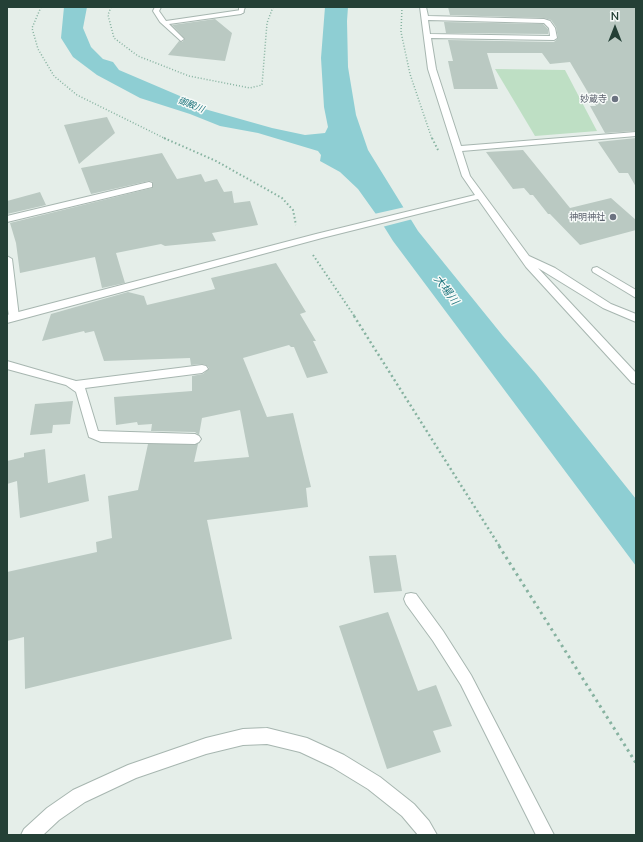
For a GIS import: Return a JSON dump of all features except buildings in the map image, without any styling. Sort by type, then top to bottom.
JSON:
[{"type":"street","points":[[158,7],[158,14],[164,23],[181,39]]},
{"type":"street","points":[[423,7],[426,18],[432,68],[466,176],[526,259],[636,380]]},
{"type":"street","points":[[164,23],[242,9]]},
{"type":"street","points":[[426,18],[497,16],[548,22],[552,28],[554,38],[427,36]]},
{"type":"street","points":[[458,149],[636,134]]},
{"type":"street","points":[[7,219],[150,184]]},
{"type":"street","points":[[7,259],[11,318],[303,240],[481,196]]},
{"type":"street","points":[[526,259],[551,270],[607,306],[636,318]]},
{"type":"street","points":[[597,270],[636,295]]},
{"type":"street","points":[[7,365],[57,378],[74,385],[81,390],[93,434],[101,437],[195,439]]},
{"type":"street","points":[[74,385],[202,368]]},
{"type":"street","points":[[411,599],[438,636],[466,680],[545,835]]},
{"type":"street","points":[[30,835],[54,814],[79,796],[134,771],[206,746],[243,737],[267,736],[301,744],[338,761],[374,783],[408,810],[428,835]]},
{"type":"path","points":[[41,7],[32,28],[38,49],[54,76],[77,95],[159,136],[216,161],[282,198],[293,210],[297,231],[361,327],[636,763]]},
{"type":"path","points":[[111,7],[108,15],[114,38],[138,56],[189,76],[250,88],[262,85],[267,23],[273,7]]},
{"type":"green space","points":[[495,69],[565,70],[597,131],[535,136]]},
{"type":"water","points":[[64,7],[87,7],[83,28],[91,47],[103,59],[113,62],[119,70],[194,102],[201,108],[272,128],[305,135],[325,133],[328,127],[324,107],[321,58],[325,7],[348,7],[348,67],[356,115],[368,150],[418,231],[503,336],[536,374],[636,499],[636,566],[393,241],[358,189],[340,172],[320,161],[321,155],[318,151],[258,133],[220,126],[190,114],[140,98],[97,75],[73,57],[61,38]]},
{"type":"pier","points":[[405,207],[413,219],[382,227],[374,214]]},
{"type":"place","name":"妙蔵寺","points":[[615,99]]},
{"type":"place","name":"神明神社","points":[[613,217]]},
{"type":"water label","name":"御殿川","points":[[191,105]]},
{"type":"water label","name":"大場川","points":[[446,290]]}]
